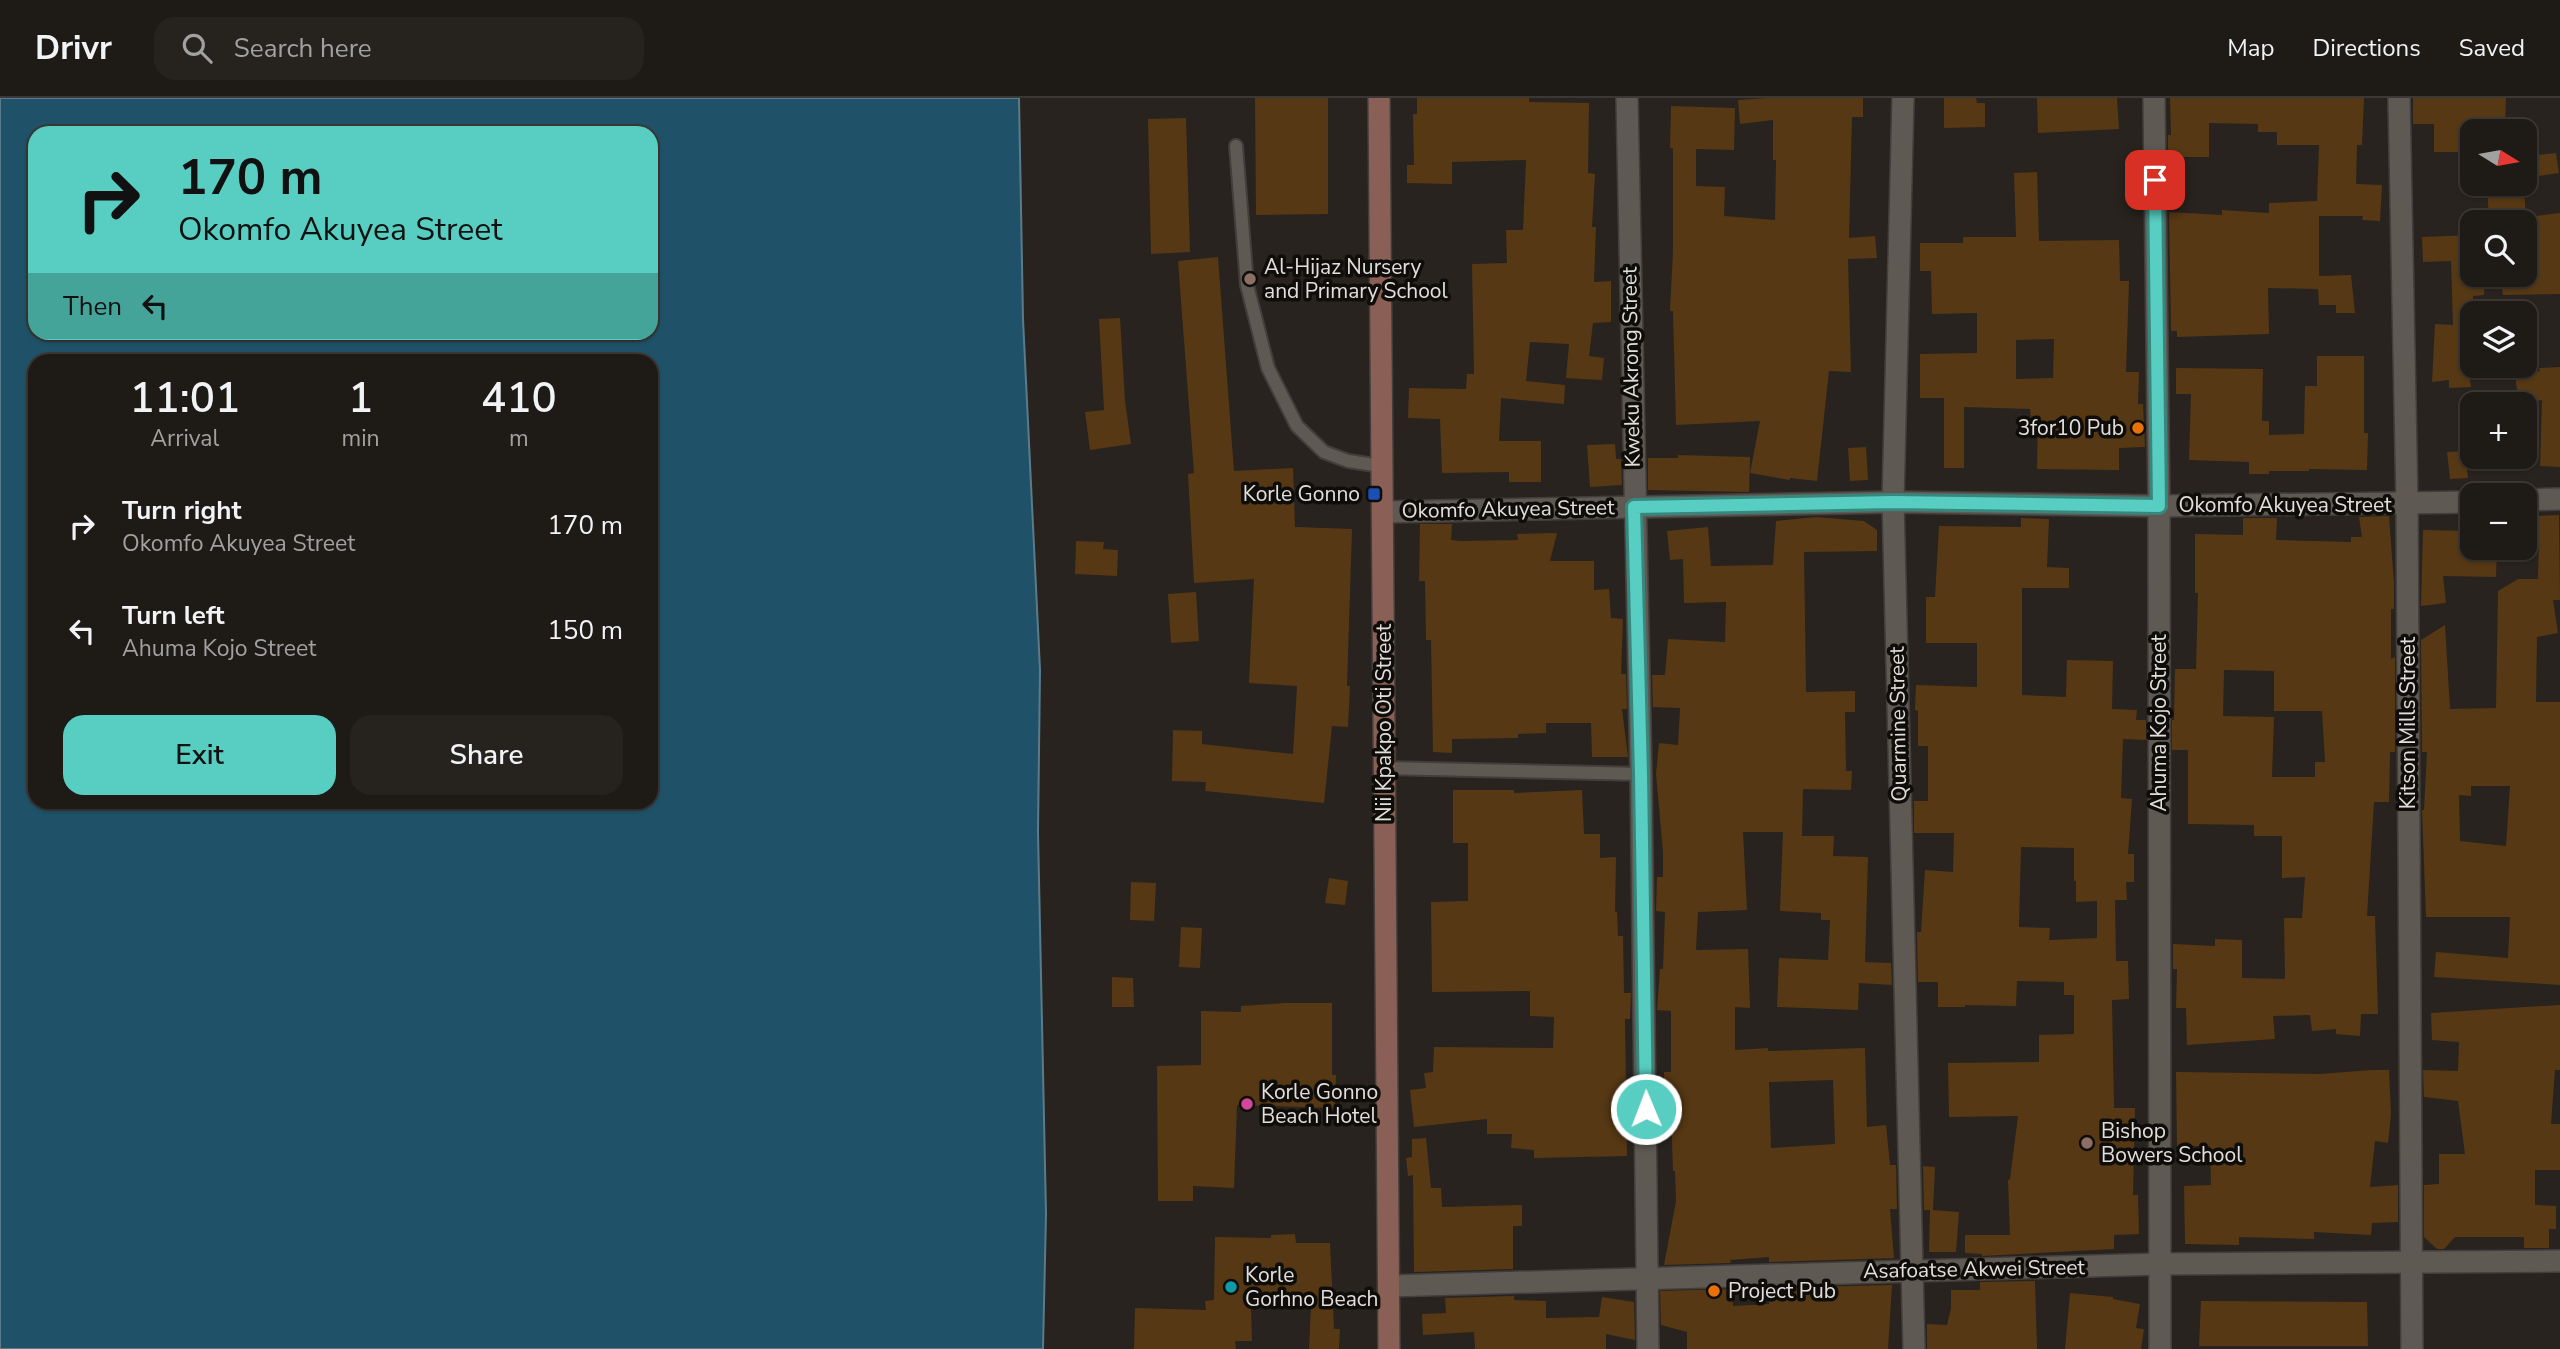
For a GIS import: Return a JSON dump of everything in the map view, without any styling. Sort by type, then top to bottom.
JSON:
[{"type":"main road","name":"Nii Kpakpo Oti Street","points":[[1380,98],[1390,1349]]},
{"type":"street","name":"Kweku Akrong Street","points":[[1627,98],[1641,774],[1648,1349]]},
{"type":"street","name":"Quarmine Street","points":[[1903,98],[1893,502],[1914,1349]]},
{"type":"street","name":"Ahuma Kojo Street","points":[[2154,98],[2159,506],[2160,1349]]},
{"type":"street","name":"Kitson Mills Street","points":[[2399,98],[2407,504],[2412,1349]]},
{"type":"street","points":[[2537,500],[2560,499]]},
{"type":"street","name":"Okomfo Akuyea Street","points":[[1383,512],[1893,502],[2159,506],[2460,502]]},
{"type":"street","name":"Asafoatse Akwei Street","points":[[1389,1286],[2160,1264],[2560,1261]]},
{"type":"lane","points":[[1236,146],[1247,285],[1268,368],[1297,426],[1324,452],[1348,461],[1381,466]]},
{"type":"lane","points":[[1385,768],[1641,774]]},
{"type":"water","points":[[0,98],[1019,98],[1023,319],[1040,670],[1038,832],[1046,1214],[1043,1349],[0,1349]]},
{"type":"building","points":[[1255,98],[1328,98],[1328,214],[1256,215]]},
{"type":"building","points":[[1417,98],[1529,98],[1529,102],[1589,103],[1588,173],[1595,174],[1592,227],[1596,227],[1594,282],[1611,281],[1611,322],[1593,323],[1589,356],[1604,358],[1602,380],[1566,378],[1569,344],[1530,342],[1526,381],[1565,385],[1564,404],[1501,398],[1499,441],[1541,441],[1541,482],[1509,482],[1509,472],[1442,473],[1440,419],[1408,418],[1409,388],[1466,389],[1467,374],[1474,374],[1472,264],[1507,263],[1506,230],[1523,230],[1526,160],[1452,162],[1452,184],[1407,183],[1407,165],[1414,165],[1413,114],[1417,114]]},
{"type":"building","points":[[1863,98],[1863,117],[1852,117],[1849,238],[1875,236],[1877,258],[1848,259],[1851,372],[1829,371],[1817,481],[1790,480],[1750,473],[1760,421],[1676,425],[1673,311],[1670,311],[1673,252],[1671,106],[1735,108],[1734,150],[1696,149],[1696,186],[1725,187],[1724,216],[1775,220],[1776,160],[1773,160],[1773,120],[1740,124],[1738,100]]},
{"type":"building","points":[[1944,98],[1976,98],[1977,103],[1985,103],[1985,127],[1944,128]]},
{"type":"building","points":[[2037,98],[2117,98],[2119,129],[2038,133]]},
{"type":"building","points":[[2170,98],[2364,98],[2362,145],[2357,145],[2356,184],[2382,185],[2380,221],[2362,220],[2363,216],[2319,216],[2319,276],[2351,275],[2355,313],[2336,313],[2336,305],[2319,305],[2318,289],[2268,288],[2269,334],[2177,337],[2177,331],[2171,331],[2169,212],[2222,215],[2222,210],[2269,213],[2269,203],[2317,201],[2319,145],[2277,145],[2277,132],[2258,132],[2258,124],[2209,123],[2209,157],[2168,157],[2168,135],[2171,135]]},
{"type":"building","points":[[2413,98],[2506,98],[2505,119],[2460,119],[2460,152],[2434,152],[2434,124],[2413,124]]},
{"type":"building","points":[[1186,118],[1190,252],[1151,254],[1148,119]]},
{"type":"building","points":[[2556,153],[2559,173],[2538,176],[2538,155]]},
{"type":"building","points":[[2037,172],[2039,241],[2119,240],[2120,281],[2129,281],[2126,372],[2139,372],[2138,404],[2143,404],[2145,447],[2119,448],[2119,470],[2037,469],[2038,420],[2031,420],[2030,409],[1964,407],[1964,468],[1944,468],[1944,398],[1920,398],[1920,354],[1977,353],[1977,313],[1932,314],[1931,271],[1920,271],[1920,243],[1963,243],[1963,237],[2016,237],[2014,173]],"holes":[[[2054,339],[2053,378],[2016,379],[2016,340]]]},
{"type":"building","points":[[2488,196],[2525,196],[2525,210],[2488,210]]},
{"type":"building","points":[[2560,213],[2560,294],[2503,295],[2502,287],[2537,287],[2537,216]]},
{"type":"building","points":[[2460,236],[2460,287],[2484,287],[2484,295],[2473,296],[2473,301],[2460,301],[2460,378],[2470,378],[2471,387],[2449,388],[2449,380],[2432,382],[2435,324],[2453,325],[2451,261],[2423,262],[2422,237]]},
{"type":"building","points":[[1218,257],[1234,471],[1293,468],[1295,527],[1352,529],[1348,727],[1332,726],[1324,803],[1205,791],[1206,782],[1172,781],[1173,730],[1202,731],[1202,744],[1293,754],[1297,686],[1249,683],[1254,579],[1194,583],[1188,474],[1194,473],[1178,261]]},
{"type":"building","points":[[1120,318],[1125,401],[1131,444],[1090,450],[1085,412],[1104,410],[1099,319]]},
{"type":"building","points":[[2317,356],[2364,356],[2367,470],[2309,469],[2249,474],[2249,462],[2189,460],[2191,394],[2176,394],[2176,368],[2263,369],[2262,421],[2269,421],[2269,435],[2304,434],[2305,386],[2317,386]]},
{"type":"building","points":[[2560,367],[2560,467],[2540,466],[2542,400],[2537,401],[2537,392],[2517,392],[2515,378],[2537,378],[2539,368]]},
{"type":"building","points":[[1615,444],[1616,459],[1621,459],[1622,485],[1590,487],[1587,445]]},
{"type":"building","points":[[1866,447],[1868,480],[1850,481],[1848,448]]},
{"type":"building","points":[[2460,451],[2460,469],[2467,469],[2468,478],[2450,479],[2447,452]]},
{"type":"building","points":[[1678,455],[1750,457],[1749,492],[1648,490],[1648,458],[1678,458]]},
{"type":"building","points":[[2559,515],[2560,600],[2553,600],[2558,633],[2537,637],[2536,702],[2560,702],[2560,985],[2434,977],[2436,952],[2508,958],[2510,917],[2426,917],[2422,810],[2427,752],[2422,752],[2421,640],[2445,625],[2450,709],[2496,708],[2498,591],[2518,579],[2538,579],[2537,516]],"holes":[[[2471,786],[2510,786],[2506,846],[2460,841],[2459,795],[2471,796]]]},
{"type":"building","points":[[2389,516],[2394,583],[2391,659],[2395,657],[2395,752],[2390,752],[2389,802],[2374,802],[2367,916],[2375,916],[2378,1014],[2361,1014],[2360,1036],[2336,1034],[2336,1029],[2312,1031],[2310,1015],[2273,1016],[2275,1039],[2187,1045],[2186,1008],[2176,1008],[2177,969],[2173,969],[2173,944],[2215,946],[2215,939],[2242,940],[2242,978],[2285,979],[2284,918],[2302,918],[2305,877],[2282,878],[2282,836],[2254,836],[2254,825],[2188,824],[2188,750],[2172,750],[2172,720],[2175,669],[2196,669],[2198,593],[2195,593],[2195,534],[2243,535],[2243,518],[2277,518],[2276,540],[2351,542],[2351,537],[2362,537],[2359,517]],"holes":[[[2224,670],[2274,671],[2274,711],[2322,711],[2325,762],[2315,762],[2315,777],[2272,777],[2274,717],[2223,716]]]},
{"type":"building","points":[[1816,517],[1864,521],[1877,530],[1877,551],[1804,552],[1806,692],[1855,691],[1855,712],[1845,712],[1846,771],[1852,771],[1851,790],[1803,789],[1802,836],[1834,836],[1833,856],[1868,857],[1865,962],[1891,963],[1892,985],[1859,983],[1858,1010],[1777,1007],[1779,958],[1828,960],[1830,920],[1821,920],[1821,913],[1780,911],[1783,832],[1743,832],[1747,910],[1698,912],[1696,950],[1748,949],[1750,1008],[1735,1007],[1735,1050],[1865,1048],[1867,1127],[1886,1125],[1890,1165],[1896,1165],[1897,1209],[1890,1209],[1894,1258],[1769,1262],[1769,1257],[1730,1260],[1731,1263],[1664,1265],[1676,1201],[1671,1111],[1664,1111],[1664,1072],[1671,1072],[1671,1011],[1657,1010],[1660,969],[1663,969],[1665,912],[1656,911],[1657,877],[1663,877],[1663,852],[1656,774],[1659,743],[1678,745],[1680,708],[1653,707],[1652,675],[1665,675],[1668,639],[1725,642],[1726,602],[1684,603],[1683,559],[1670,560],[1667,531],[1708,527],[1711,566],[1773,565],[1776,521]],"holes":[[[1833,1080],[1835,1144],[1771,1148],[1769,1082]]]},
{"type":"building","points":[[2021,518],[2049,519],[2047,567],[2069,568],[2069,588],[2022,588],[2022,695],[2066,697],[2067,660],[2113,661],[2112,709],[2137,710],[2136,720],[2146,720],[2146,740],[2123,739],[2121,798],[2132,799],[2128,854],[2134,854],[2134,882],[2126,882],[2127,900],[2115,900],[2116,961],[2128,961],[2129,999],[2112,1000],[2114,1108],[2135,1108],[2133,1195],[2138,1195],[2139,1234],[2114,1235],[2114,1249],[1982,1256],[1965,1253],[1965,1235],[2010,1235],[2008,1180],[2018,1116],[1949,1117],[1948,1063],[2039,1062],[2039,1035],[2074,1034],[2074,995],[2064,995],[2064,982],[2017,981],[2016,1006],[1938,1007],[1938,982],[1918,982],[1917,932],[1921,932],[1925,870],[1953,872],[1954,833],[1914,833],[1914,801],[1928,801],[1928,746],[1918,746],[1916,685],[1977,687],[1977,643],[1926,643],[1926,597],[1935,597],[1939,526],[2021,527]],"holes":[[[2021,847],[2074,848],[2076,902],[2097,901],[2097,938],[2049,940],[2050,928],[2019,927]]]},
{"type":"building","points":[[1420,524],[1452,524],[1451,540],[1460,541],[1518,540],[1517,534],[1557,533],[1550,561],[1594,561],[1594,590],[1609,589],[1611,618],[1623,619],[1621,674],[1626,674],[1627,709],[1622,709],[1628,757],[1592,757],[1591,723],[1546,723],[1546,733],[1518,734],[1518,738],[1452,739],[1452,753],[1433,752],[1431,640],[1426,640],[1425,581],[1419,581]]},
{"type":"building","points":[[2423,530],[2460,531],[2460,560],[2497,560],[2496,577],[2443,576],[2446,603],[2421,606]]},
{"type":"building","points":[[1076,541],[1104,542],[1103,549],[1118,550],[1117,576],[1075,574]]},
{"type":"building","points":[[1196,592],[1199,641],[1171,643],[1168,594]]},
{"type":"building","points":[[1453,790],[1514,790],[1514,793],[1582,790],[1584,834],[1600,834],[1600,858],[1616,857],[1615,912],[1618,936],[1623,936],[1624,993],[1631,993],[1630,1019],[1625,1019],[1627,1156],[1534,1158],[1534,1150],[1511,1148],[1512,1134],[1487,1134],[1487,1119],[1414,1127],[1410,1090],[1426,1088],[1424,1073],[1433,1072],[1434,1047],[1553,1048],[1554,1017],[1530,1016],[1530,991],[1432,992],[1431,902],[1468,901],[1468,843],[1453,843]]},
{"type":"building","points":[[1329,878],[1348,881],[1345,905],[1325,903]]},
{"type":"building","points":[[1131,882],[1156,883],[1154,921],[1130,920]]},
{"type":"building","points":[[1181,927],[1202,928],[1200,968],[1179,967]]},
{"type":"building","points":[[1112,977],[1133,978],[1134,1007],[1112,1007]]},
{"type":"building","points":[[1332,1003],[1335,1108],[1237,1105],[1234,1188],[1193,1186],[1193,1201],[1158,1201],[1157,1066],[1201,1065],[1201,1011],[1241,1012],[1241,1006]]},
{"type":"building","points":[[2560,1005],[2560,1070],[2555,1070],[2551,1124],[2560,1124],[2560,1170],[2535,1170],[2535,1205],[2556,1206],[2556,1229],[2549,1229],[2549,1248],[2524,1248],[2524,1237],[2455,1237],[2444,1249],[2437,1249],[2424,1237],[2424,1185],[2439,1184],[2439,1154],[2465,1154],[2458,1101],[2424,1097],[2423,1070],[2458,1071],[2459,1042],[2432,1040],[2431,1013]]},
{"type":"building","points":[[2389,1070],[2391,1114],[2388,1143],[2375,1141],[2370,1187],[2398,1185],[2398,1222],[2372,1223],[2371,1235],[2314,1232],[2314,1239],[2239,1237],[2239,1245],[2185,1244],[2184,1186],[2211,1185],[2210,1146],[2177,1146],[2176,1072],[2320,1074]]},
{"type":"building","points":[[1426,1138],[1431,1188],[1441,1188],[1442,1207],[1522,1205],[1522,1226],[1513,1226],[1513,1269],[1414,1272],[1413,1175],[1408,1176],[1406,1158],[1412,1157],[1412,1139]]},
{"type":"building","points":[[1923,1166],[1935,1167],[1933,1210],[1959,1212],[1956,1252],[1929,1252],[1930,1210],[1924,1210]]},
{"type":"building","points":[[1295,1234],[1296,1243],[1330,1243],[1334,1329],[1340,1329],[1339,1349],[1309,1349],[1311,1306],[1251,1308],[1252,1341],[1235,1341],[1236,1349],[1134,1349],[1135,1308],[1206,1310],[1205,1301],[1214,1300],[1215,1237],[1271,1238],[1271,1235]]},
{"type":"building","points":[[2035,1281],[2037,1349],[1927,1349],[1927,1324],[1947,1325],[1951,1290],[1980,1290],[1980,1282]]},
{"type":"building","points":[[1892,1285],[1888,1349],[1687,1349],[1687,1332],[1661,1325],[1660,1291],[1732,1289],[1733,1306],[1769,1304],[1769,1288]]},
{"type":"building","points":[[2070,1293],[2113,1297],[2140,1304],[2136,1328],[2144,1329],[2141,1349],[2065,1349]]},
{"type":"building","points":[[1514,1296],[1514,1300],[1546,1301],[1546,1318],[1599,1317],[1602,1297],[1634,1302],[1635,1340],[1606,1334],[1606,1349],[1475,1349],[1474,1332],[1423,1335],[1422,1314],[1446,1313],[1445,1298]]},
{"type":"building","points":[[2201,1301],[2367,1302],[2368,1346],[2199,1346]]},
{"type":"place","name":"Al-Hijaz Nursery and Primary School","points":[[1250,279]]},
{"type":"place","name":"3for10 Pub","points":[[2138,428]]},
{"type":"place","name":"Korle Gonno","points":[[1374,494]]},
{"type":"place","name":"Korle Gonno Beach Hotel","points":[[1247,1104]]},
{"type":"place","name":"Bishop Bowers School","points":[[2087,1143]]},
{"type":"place","name":"Korle Gorhno Beach","points":[[1231,1287]]},
{"type":"place","name":"Project Pub","points":[[1714,1291]]},
{"type":"route","points":[[1646,1109],[1634,507],[1893,502],[2159,506],[2155,180]]}]
